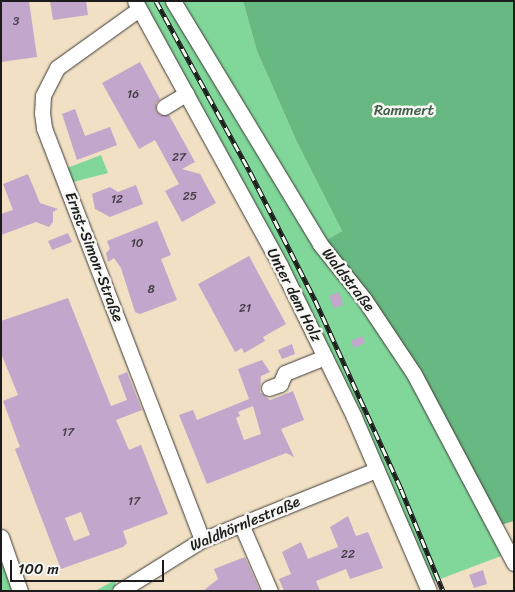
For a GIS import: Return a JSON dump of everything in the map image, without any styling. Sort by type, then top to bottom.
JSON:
[{"type":"street","name":"Waldstraße","points":[[174,1],[320,244],[364,299],[414,374],[469,482],[497,526],[514,563]]},
{"type":"street","name":"Unter dem Holz","points":[[137,5],[280,265],[325,357],[429,591]]},
{"type":"street","name":"Ernst-Simon-Straße","points":[[137,5],[57,68],[42,96],[42,113],[44,128],[202,540]]},
{"type":"street","points":[[164,107],[186,94]]},
{"type":"street","points":[[269,388],[280,384],[285,373],[325,357]]},
{"type":"street","name":"Waldhörnlestraße","points":[[120,591],[202,540],[376,470]]},
{"type":"street","points":[[241,524],[270,591]]},
{"type":"street","points":[[1,537],[20,591]]},
{"type":"green space","points":[[135,1],[243,1],[257,51],[296,140],[342,231],[320,244],[364,299],[509,553],[427,584],[354,417]]},
{"type":"green space","name":"Rammert","points":[[243,1],[514,1],[514,521],[497,526],[426,397],[320,244],[342,231],[296,140],[257,51]]},
{"type":"green space","points":[[101,155],[108,173],[73,182],[67,168]]},
{"type":"green space","points":[[1,537],[20,591],[1,591]]},
{"type":"green space","points":[[115,580],[116,585],[111,591],[95,591]]},
{"type":"building","points":[[1,1],[29,1],[37,57],[1,62]]},
{"type":"building","points":[[50,1],[86,1],[88,15],[53,20]]},
{"type":"building","points":[[140,62],[160,99],[156,103],[156,111],[160,115],[169,115],[195,162],[182,169],[200,174],[216,203],[182,222],[165,191],[179,184],[155,140],[139,149],[102,83]]},
{"type":"building","points":[[75,109],[85,136],[110,127],[117,145],[77,160],[62,114]]},
{"type":"building","points":[[28,174],[40,203],[58,209],[53,212],[53,222],[49,227],[36,222],[1,235],[1,214],[13,210],[3,184]]},
{"type":"building","points":[[136,185],[143,204],[110,217],[95,209],[92,194],[110,187],[118,192]]},
{"type":"building","points":[[157,221],[171,255],[161,259],[177,300],[140,314],[135,312],[121,268],[114,258],[108,262],[106,253],[110,249],[107,241]]},
{"type":"building","points":[[68,233],[72,242],[52,250],[48,241]]},
{"type":"building","points":[[249,256],[286,324],[263,337],[265,341],[244,353],[242,348],[235,352],[198,284]]},
{"type":"building","points":[[339,292],[343,305],[334,308],[329,296]]},
{"type":"building","points":[[68,298],[111,406],[127,400],[118,376],[127,372],[142,410],[116,420],[129,450],[141,445],[168,514],[123,531],[127,543],[123,547],[61,569],[15,449],[20,447],[3,401],[18,395],[1,353],[1,321]],"holes":[[[81,512],[90,535],[74,541],[65,518]]]},
{"type":"building","points":[[362,336],[365,343],[354,348],[351,341]]},
{"type":"building","points":[[292,344],[295,354],[282,359],[278,350]]},
{"type":"building","points":[[262,360],[270,372],[261,376],[260,392],[270,400],[293,391],[304,420],[281,429],[294,457],[286,453],[207,484],[179,415],[193,410],[197,420],[249,399],[238,369]],"holes":[[[253,406],[261,434],[244,440],[236,418],[240,416],[238,412]]]},
{"type":"building","points":[[348,516],[356,536],[368,532],[383,568],[350,579],[346,569],[316,581],[320,591],[284,591],[279,579],[291,574],[282,552],[301,542],[308,559],[338,547],[330,527]]},
{"type":"building","points":[[245,557],[260,591],[203,591],[218,579],[214,569]]},
{"type":"building","points":[[483,570],[487,584],[474,588],[469,575]]},
{"type":"railway","points":[[156,1],[250,172],[315,300],[401,489],[443,591]]}]
